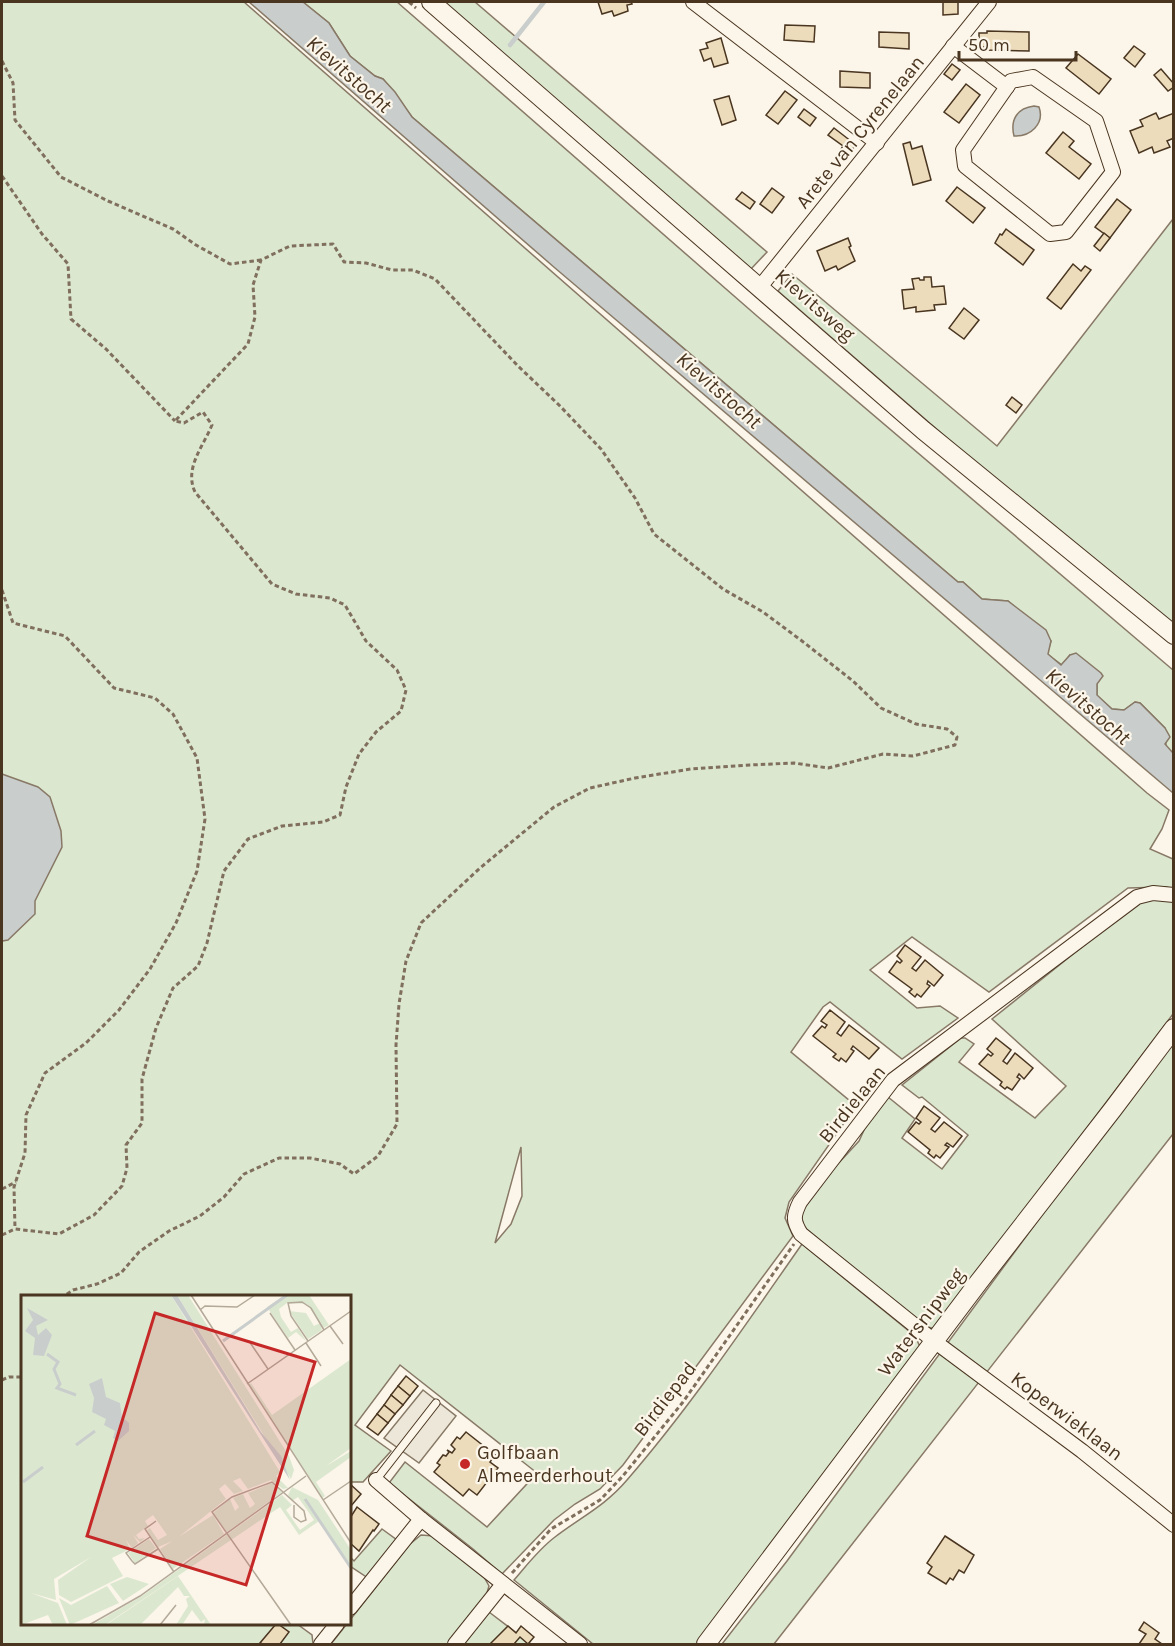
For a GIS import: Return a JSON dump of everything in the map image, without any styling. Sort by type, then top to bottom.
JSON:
[{"type":"street","name":"Kievitsweg","points":[[431,2],[922,430],[1173,635]]},
{"type":"street","points":[[693,2],[877,143]]},
{"type":"street","name":"Arete van Cyrenelaan","points":[[760,287],[988,2]]},
{"type":"street","points":[[953,46],[1007,87]]},
{"type":"street","points":[[1033,76],[1096,121],[1113,172],[1066,232],[1050,234],[965,166],[963,150],[1007,87],[1011,81],[1033,76]]},
{"type":"street","name":"Birdielaan","points":[[801,1234],[794,1223],[794,1214],[800,1202],[893,1080],[1137,897],[1153,893],[1173,895]]},
{"type":"street","name":"Watersnipweg","points":[[706,1644],[1173,1028]]},
{"type":"street","points":[[801,1234],[934,1341]]},
{"type":"street","name":"Koperwieklaan","points":[[934,1341],[1082,1451],[1173,1525]]},
{"type":"street","points":[[376,1480],[421,1519],[580,1644]]},
{"type":"street","points":[[351,1607],[421,1519]]},
{"type":"street","points":[[455,1644],[503,1584]]},
{"type":"street","points":[[321,1644],[335,1625]]},
{"type":"lane","points":[[376,1480],[436,1403]]},
{"type":"path","points":[[2,61],[13,83],[15,120],[61,177],[108,201],[173,229],[230,264],[261,260],[290,246],[333,244],[344,262],[366,263],[392,270],[413,270],[435,279],[601,449],[635,498],[654,534],[723,589],[763,612],[802,641],[853,681],[881,708],[915,724],[947,729],[957,737],[955,745],[913,756],[883,754],[828,768],[794,763],[750,765],[635,778],[590,788],[554,807],[480,868],[421,923],[406,961],[399,1004],[396,1045],[396,1124],[378,1156],[354,1174],[340,1164],[310,1158],[279,1158],[244,1174],[224,1197],[200,1216],[169,1231],[139,1252],[121,1272],[97,1284],[73,1290],[66,1295]]},
{"type":"path","points":[[2,176],[42,234],[68,264],[71,319],[106,349],[175,421],[184,423],[203,412],[212,425],[192,465],[191,484],[195,492],[272,584],[296,594],[330,598],[345,605],[366,641],[397,670],[406,690],[401,711],[376,732],[359,754],[346,788],[340,815],[322,822],[282,826],[248,839],[224,871],[207,943],[198,966],[173,988],[156,1028],[142,1079],[142,1123],[126,1145],[128,1168],[122,1186],[94,1215],[59,1234],[15,1229],[2,1236]]},
{"type":"path","points":[[175,421],[248,344],[255,317],[253,285],[261,260]]},
{"type":"path","points":[[2,590],[14,623],[65,636],[114,688],[155,698],[173,714],[197,758],[205,819],[197,871],[176,923],[150,969],[118,1010],[86,1043],[45,1073],[26,1115],[25,1153],[16,1182],[15,1229]]},
{"type":"path","points":[[2,1189],[16,1182]]},
{"type":"path","name":"Birdiepad","points":[[503,1584],[551,1529],[600,1500],[622,1477],[683,1402],[801,1234]]},
{"type":"path","points":[[2,1380],[9,1377],[21,1377]]},
{"type":"green space","points":[[2,2],[244,2],[1169,810],[1162,829],[1150,849],[1173,859],[1173,889],[1166,887],[1128,888],[989,992],[912,937],[870,970],[917,1008],[940,1006],[958,1018],[902,1059],[830,1002],[823,1007],[791,1052],[856,1106],[789,1202],[785,1218],[793,1236],[623,1465],[600,1489],[554,1520],[502,1574],[389,1483],[405,1462],[487,1527],[537,1473],[400,1365],[355,1425],[391,1451],[363,1482],[351,1482],[351,1295],[21,1295],[21,1625],[298,1625],[312,1635],[313,1644],[2,1644]],"holes":[[[521,1147],[522,1196],[511,1224],[495,1243]]]},
{"type":"green space","points":[[303,2],[397,2],[757,316],[1173,670],[1173,753],[1166,747],[1165,728],[1140,703],[1135,702],[1124,710],[1112,709],[1097,696],[1097,684],[1070,655],[1062,665],[1047,654],[1051,641],[1008,601],[982,599],[963,582],[958,582],[412,117],[383,79],[375,76],[350,56],[329,23]]},
{"type":"green space","points":[[442,2],[475,2],[767,252],[751,269]]},
{"type":"green space","points":[[1173,219],[1173,627],[994,479],[778,291],[792,274],[997,446]]},
{"type":"green space","points":[[1162,899],[1173,902],[1173,1014],[935,1329],[924,1326],[803,1226],[800,1214],[835,1167],[859,1141],[865,1128],[888,1097],[915,1119],[902,1138],[942,1169],[968,1135],[922,1097],[919,1098],[902,1085],[961,1038],[974,1044],[959,1062],[1035,1118],[1066,1086],[992,1019],[1138,902]]},
{"type":"green space","points":[[1173,1037],[1173,1134],[774,1644],[722,1644],[787,1561]]},
{"type":"green space","points":[[802,1244],[915,1336],[921,1349],[698,1644],[593,1644],[514,1580],[549,1542],[619,1489],[651,1452],[696,1394]]},
{"type":"green space","points":[[382,1529],[397,1540],[368,1578],[351,1567],[351,1558],[354,1561]]},
{"type":"green space","points":[[421,1535],[434,1536],[484,1577],[489,1586],[486,1596],[448,1644],[331,1644],[346,1625],[351,1625],[351,1619],[410,1544]]},
{"type":"green space","points":[[489,1612],[531,1644],[464,1644]]},
{"type":"shaded area","points":[[423,1390],[456,1416],[419,1463],[384,1438]]},
{"type":"water","name":"Kievitstocht","points":[[249,2],[303,2],[329,23],[350,56],[375,76],[383,79],[412,117],[958,582],[963,582],[982,599],[1008,601],[1046,630],[1051,641],[1048,654],[1061,665],[1070,655],[1076,653],[1101,673],[1103,676],[1097,684],[1097,695],[1112,709],[1124,710],[1135,702],[1140,703],[1165,728],[1170,737],[1165,744],[1173,753],[1173,793],[555,268]]},
{"type":"water","points":[[1039,107],[1038,124],[1031,132],[1014,136],[1013,125],[1016,116],[1023,109]]},
{"type":"water","points":[[2,774],[38,787],[50,797],[61,831],[62,847],[35,901],[35,914],[8,940],[2,941]]},
{"type":"building","points":[[598,2],[631,2],[632,4],[627,5],[628,11],[614,16],[612,11],[602,14]]},
{"type":"building","points":[[943,2],[958,2],[958,14],[943,15]]},
{"type":"building","points":[[785,25],[815,26],[814,42],[784,40]]},
{"type":"building","points":[[987,31],[1029,32],[1029,51],[987,50],[987,47],[979,47],[979,33],[987,33]]},
{"type":"building","points":[[879,32],[909,33],[909,49],[879,47]]},
{"type":"building","points":[[721,38],[728,63],[714,67],[711,58],[704,61],[700,50],[708,48],[706,43]]},
{"type":"building","points":[[1134,46],[1145,54],[1135,67],[1124,58]]},
{"type":"building","points":[[1078,54],[1111,79],[1099,94],[1066,68]]},
{"type":"building","points":[[952,64],[960,70],[952,80],[944,74]]},
{"type":"building","points":[[1161,69],[1174,84],[1174,87],[1168,91],[1154,75]]},
{"type":"building","points":[[840,71],[870,73],[870,88],[840,87]]},
{"type":"building","points":[[966,84],[980,95],[959,123],[944,112]]},
{"type":"building","points":[[785,91],[797,100],[778,124],[766,115]]},
{"type":"building","points":[[729,96],[736,120],[722,125],[714,100]]},
{"type":"building","points":[[804,109],[816,118],[810,126],[798,117]]},
{"type":"building","points":[[1156,113],[1159,119],[1174,113],[1174,138],[1167,141],[1170,147],[1154,153],[1152,147],[1139,153],[1130,131],[1143,126],[1140,120]]},
{"type":"building","points":[[834,128],[856,145],[846,156],[840,151],[843,146],[828,135]]},
{"type":"building","points":[[1063,132],[1074,141],[1069,147],[1091,164],[1079,179],[1046,153]]},
{"type":"building","points":[[910,142],[912,149],[922,146],[931,180],[913,185],[903,144]]},
{"type":"building","points":[[957,187],[985,208],[973,223],[946,201]]},
{"type":"building","points":[[772,188],[784,197],[772,213],[760,204]]},
{"type":"building","points":[[742,192],[755,202],[750,209],[736,199]]},
{"type":"building","points":[[1117,199],[1131,210],[1110,238],[1095,227]]},
{"type":"building","points":[[1006,229],[1034,250],[1023,265],[995,243]]},
{"type":"building","points":[[1104,233],[1110,238],[1100,251],[1094,246]]},
{"type":"building","points":[[848,238],[855,261],[838,270],[836,266],[825,271],[817,251]]},
{"type":"building","points":[[1073,264],[1081,271],[1085,266],[1091,270],[1061,309],[1047,298]]},
{"type":"building","points":[[924,277],[931,277],[932,287],[944,286],[946,304],[934,305],[935,310],[916,312],[916,307],[904,309],[902,290],[914,289],[912,279],[924,280]]},
{"type":"building","points":[[964,308],[979,320],[964,339],[949,328]]},
{"type":"building","points":[[1012,397],[1022,405],[1016,413],[1006,405]]},
{"type":"building","points":[[905,945],[921,957],[912,968],[916,971],[925,960],[943,975],[934,986],[928,981],[927,984],[930,986],[921,997],[917,994],[915,997],[909,992],[912,989],[889,972],[897,961],[900,963],[902,961],[897,956]]},
{"type":"building","points":[[830,1010],[845,1022],[837,1033],[841,1036],[849,1025],[879,1048],[869,1059],[853,1046],[851,1049],[854,1051],[846,1062],[841,1058],[839,1061],[833,1057],[836,1054],[813,1036],[822,1026],[825,1028],[827,1025],[821,1021]]},
{"type":"building","points":[[996,1038],[1011,1050],[1003,1061],[1007,1064],[1015,1053],[1033,1068],[1024,1079],[1019,1074],[1017,1077],[1020,1079],[1012,1090],[1007,1087],[1005,1089],[1000,1085],[1002,1082],[979,1064],[988,1054],[991,1056],[993,1054],[987,1049]]},
{"type":"building","points":[[924,1106],[940,1118],[931,1129],[935,1132],[944,1122],[962,1136],[953,1147],[947,1143],[945,1145],[949,1147],[940,1158],[936,1155],[934,1158],[928,1153],[930,1150],[908,1132],[916,1122],[919,1124],[921,1122],[916,1118]]},
{"type":"building","points":[[406,1376],[418,1386],[410,1396],[398,1386]]},
{"type":"building","points":[[398,1386],[410,1396],[403,1405],[391,1395]]},
{"type":"building","points":[[391,1395],[403,1405],[395,1414],[384,1405]]},
{"type":"building","points":[[384,1405],[395,1414],[388,1423],[377,1414]]},
{"type":"building","points":[[377,1414],[388,1423],[378,1435],[367,1427]]},
{"type":"building","name":"Golfbaan Almeerderhout","points":[[466,1432],[495,1455],[490,1462],[498,1468],[477,1495],[469,1489],[463,1496],[434,1472],[440,1465],[437,1463],[443,1455],[446,1456],[449,1452],[447,1450],[452,1453],[455,1449],[451,1445],[457,1437],[460,1439]]},
{"type":"building","points":[[351,1485],[361,1494],[351,1506]]},
{"type":"building","points":[[357,1507],[379,1524],[359,1551],[351,1544],[351,1516]]},
{"type":"building","points":[[945,1536],[974,1555],[964,1573],[959,1570],[953,1580],[950,1578],[946,1584],[928,1573],[932,1567],[927,1563]]},
{"type":"building","points":[[1144,1622],[1159,1633],[1155,1639],[1162,1644],[1139,1644],[1146,1634],[1139,1630]]},
{"type":"building","points":[[275,1625],[282,1625],[281,1626],[289,1632],[280,1644],[260,1643]]},
{"type":"building","points":[[508,1626],[516,1633],[521,1626],[534,1637],[528,1644],[520,1637],[514,1644],[490,1644]]},
{"type":"waterway","points":[[510,45],[544,2]]},
{"type":"place","name":"Golfbaan Almeerderhout","points":[[465,1464]]}]
